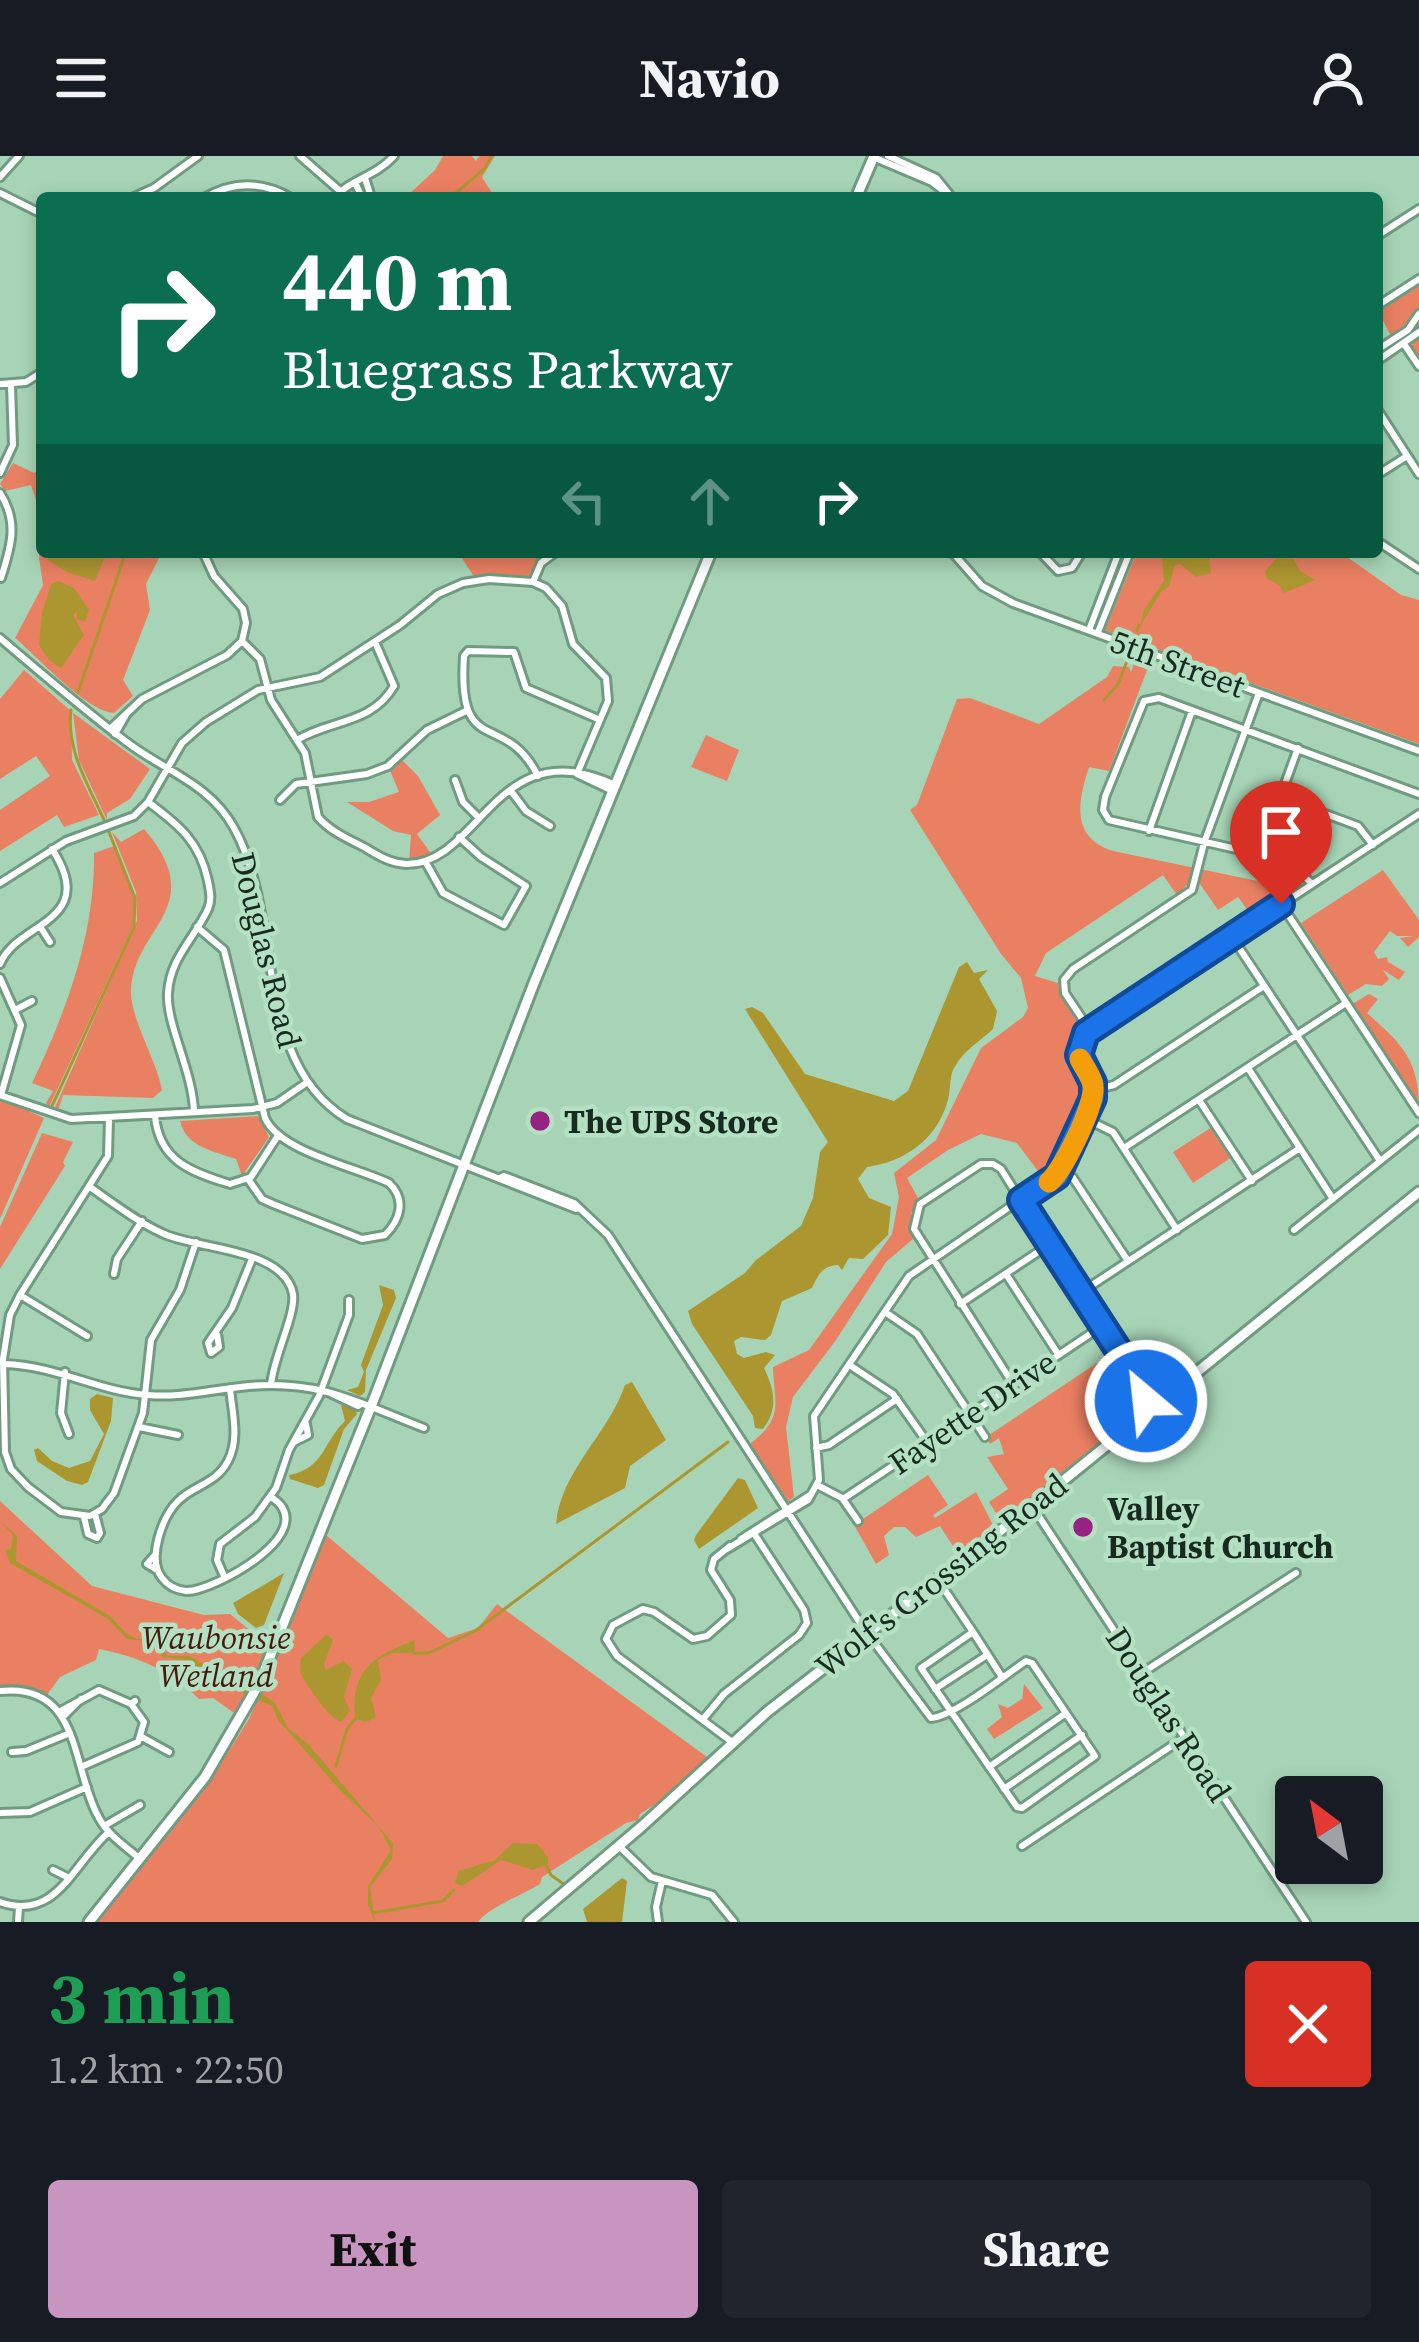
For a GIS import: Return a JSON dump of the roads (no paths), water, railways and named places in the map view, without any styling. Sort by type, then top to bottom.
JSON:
[{"type":"main road","points":[[858,192],[873,156]]},
{"type":"main road","points":[[89,1922],[205,1777],[259,1684],[366,1405],[709,558]]},
{"type":"main road","name":"Wolf's Crossing Road","points":[[529,1922],[732,1742],[1032,1507],[1419,1192]]},
{"type":"street","points":[[0,177],[19,156]]},
{"type":"street","points":[[145,192],[198,156]]},
{"type":"street","points":[[340,192],[379,171],[394,156]]},
{"type":"street","points":[[873,156],[934,180]]},
{"type":"street","points":[[888,156],[934,180],[945,192]]},
{"type":"street","points":[[306,158],[335,192]]},
{"type":"street","points":[[364,178],[369,192]]},
{"type":"street","points":[[355,182],[361,192]]},
{"type":"street","points":[[217,192],[250,184],[277,192]]},
{"type":"street","points":[[0,194],[36,211]]},
{"type":"street","points":[[1383,232],[1419,209]]},
{"type":"street","points":[[1383,302],[1419,279]]},
{"type":"street","points":[[1383,356],[1402,340],[1419,314]]},
{"type":"street","points":[[1383,348],[1419,332]]},
{"type":"street","points":[[1402,340],[1419,366]]},
{"type":"street","points":[[0,384],[11,385],[36,375]]},
{"type":"street","points":[[0,473],[13,445],[11,385]]},
{"type":"street","points":[[1383,418],[1419,474]]},
{"type":"street","points":[[1383,471],[1407,455]]},
{"type":"street","points":[[0,493],[10,511],[13,533],[2,578]]},
{"type":"street","points":[[1383,545],[1419,569]]},
{"type":"street","points":[[113,732],[154,691],[227,655],[242,641],[243,609],[205,558]]},
{"type":"street","points":[[533,582],[548,558]]},
{"type":"street","name":"5th Street","points":[[957,558],[982,586],[999,596],[1419,751]]},
{"type":"street","points":[[1046,558],[1058,571],[1074,566],[1079,558]]},
{"type":"street","points":[[1093,632],[1117,558]]},
{"type":"street","points":[[1093,632],[1127,558]]},
{"type":"street","points":[[0,883],[52,850],[134,816],[197,728],[267,688],[320,677],[438,594],[489,579],[533,582],[556,597],[572,642],[606,677],[608,700],[577,773]]},
{"type":"street","name":"Douglas Road","points":[[0,638],[113,732],[211,796],[238,835],[290,1049],[305,1083],[321,1102],[347,1119],[578,1209],[613,1242],[869,1633],[931,1718],[936,1720],[950,1711]]},
{"type":"street","points":[[242,641],[260,658],[267,688],[309,763],[316,813],[323,824],[385,859],[402,864],[437,856],[512,791],[552,771],[577,773],[614,789]]},
{"type":"street","points":[[297,740],[317,729],[362,717],[392,692],[394,686],[375,642]]},
{"type":"street","points":[[2,653],[9,646]]},
{"type":"street","points":[[538,776],[521,748],[479,727],[466,711],[464,658],[474,650],[514,652],[526,688],[599,720]]},
{"type":"street","points":[[1089,1030],[1065,993],[1067,974],[1187,895],[1195,885],[1204,843],[1259,692]]},
{"type":"street","points":[[1312,884],[1296,865],[1109,820],[1103,809],[1105,797],[1144,701],[1159,698],[1419,794]]},
{"type":"street","points":[[1149,831],[1192,710]]},
{"type":"street","points":[[280,800],[290,787],[388,766],[427,730],[466,711]]},
{"type":"street","points":[[1259,855],[1298,748]]},
{"type":"street","points":[[455,780],[463,802],[478,817]]},
{"type":"street","points":[[512,791],[526,811],[550,826]]},
{"type":"street","points":[[1280,797],[1358,826],[1373,845]]},
{"type":"street","points":[[148,802],[186,832],[202,856],[211,897],[173,965],[168,991],[192,1082],[194,1112]]},
{"type":"street","points":[[727,1550],[811,1495],[818,1485],[814,1416],[909,1276],[1061,1169],[1094,1090],[1079,1055],[1089,1030],[1419,814]]},
{"type":"street","points":[[425,861],[442,893],[504,925],[526,886],[458,836]]},
{"type":"street","points":[[0,964],[10,947],[58,911],[64,877],[52,850]]},
{"type":"street","points":[[1281,904],[1419,1113]]},
{"type":"street","points":[[197,927],[224,950],[267,1125],[277,1136],[389,1183],[400,1204],[390,1230],[381,1237],[362,1239],[268,1202],[248,1180]]},
{"type":"street","points":[[41,928],[50,942]]},
{"type":"street","points":[[1232,937],[1380,1161]]},
{"type":"street","points":[[0,978],[17,1009],[20,1034],[0,1095],[53,1116],[109,1118],[262,1107],[290,1096],[305,1083]]},
{"type":"street","points":[[1094,1090],[1114,1085],[1264,986]]},
{"type":"street","points":[[17,1009],[32,1000]]},
{"type":"street","points":[[1124,1148],[1346,1003]]},
{"type":"street","points":[[1248,1068],[1334,1198]]},
{"type":"street","points":[[1198,1100],[1252,1181]]},
{"type":"street","points":[[155,1115],[162,1147],[177,1162],[230,1184],[248,1180],[277,1136]]},
{"type":"street","points":[[109,1118],[110,1151],[20,1295],[5,1335],[7,1462],[23,1483],[58,1510],[84,1517],[95,1514],[111,1499],[140,1427],[151,1340],[180,1290],[196,1242]]},
{"type":"street","points":[[1084,1118],[1111,1130],[1177,1229]]},
{"type":"street","points":[[1294,1231],[1419,1130]]},
{"type":"street","points":[[1080,1293],[1300,1148]]},
{"type":"street","points":[[1013,1384],[914,1229],[917,1207],[988,1163],[998,1166],[1153,1406]]},
{"type":"street","points":[[1061,1169],[1073,1178],[1128,1261]]},
{"type":"street","points":[[90,1187],[170,1237],[252,1258],[280,1272],[293,1296],[271,1385]]},
{"type":"street","points":[[114,1274],[117,1259],[142,1221]]},
{"type":"street","points":[[960,1304],[1050,1244]]},
{"type":"street","points":[[217,1334],[252,1258]]},
{"type":"street","points":[[1006,1274],[1058,1354]]},
{"type":"street","points":[[20,1295],[87,1336]]},
{"type":"street","points":[[224,1576],[217,1560],[220,1544],[272,1497],[294,1442],[324,1390],[350,1300]]},
{"type":"street","points":[[887,1313],[917,1334],[985,1437]]},
{"type":"street","name":"Fayette Drive","points":[[843,1499],[1102,1326]]},
{"type":"street","points":[[2,1364],[65,1372],[146,1395],[271,1385],[324,1390],[424,1428]]},
{"type":"street","points":[[851,1366],[897,1399],[926,1442]]},
{"type":"street","points":[[65,1372],[61,1413],[69,1434]]},
{"type":"street","points":[[230,1388],[235,1433],[230,1459],[214,1479],[174,1505],[154,1555],[167,1584],[185,1591],[202,1588],[258,1557],[284,1532],[287,1514],[272,1497]]},
{"type":"street","points":[[816,1448],[829,1445],[897,1399]]},
{"type":"street","points":[[140,1427],[178,1435]]},
{"type":"street","points":[[818,1485],[843,1499],[858,1521]]},
{"type":"street","name":"Douglas Road","points":[[1032,1507],[1306,1922]]},
{"type":"street","points":[[732,1742],[616,1656],[602,1639],[613,1625],[643,1609],[698,1641],[707,1636],[733,1612],[711,1570],[714,1559],[788,1511]]},
{"type":"street","points":[[84,1517],[88,1534],[95,1539],[100,1533],[95,1514]]},
{"type":"street","points":[[704,1718],[715,1702],[809,1623],[755,1535]]},
{"type":"street","points":[[700,1572],[711,1570]]},
{"type":"street","points":[[1142,1673],[1296,1573]]},
{"type":"street","points":[[938,1580],[1002,1677]]},
{"type":"street","points":[[950,1711],[1030,1661],[1095,1754],[1022,1808],[1004,1789],[950,1711],[935,1689],[922,1666],[973,1632]]},
{"type":"street","points":[[935,1689],[987,1655]]},
{"type":"street","points":[[0,1691],[35,1695],[61,1714],[106,1829],[140,1859]]},
{"type":"street","points":[[61,1714],[93,1691],[106,1691],[133,1703],[143,1719],[142,1737],[130,1749],[81,1764]]},
{"type":"street","points":[[989,1767],[1066,1713]]},
{"type":"street","points":[[13,1752],[70,1733]]},
{"type":"street","points":[[1004,1789],[1082,1735]]},
{"type":"street","points":[[142,1737],[169,1753]]},
{"type":"street","points":[[1022,1846],[1185,1737]]},
{"type":"street","points":[[0,1815],[30,1812],[87,1787]]},
{"type":"street","points":[[0,1902],[19,1907],[51,1899],[106,1829],[140,1805]]},
{"type":"street","points":[[619,1846],[643,1871],[662,1881],[704,1890],[734,1922]]},
{"type":"street","points":[[53,1870],[69,1878]]},
{"type":"street","points":[[658,1922],[662,1881]]},
{"type":"street","points":[[18,1922],[19,1907]]},
{"type":"waterway","points":[[457,192],[485,168],[491,156]]},
{"type":"waterway","points":[[78,692],[124,558]]},
{"type":"waterway","points":[[1137,631],[1139,625]]},
{"type":"waterway","points":[[1104,700],[1118,684],[1127,661]]},
{"type":"waterway","points":[[71,710],[75,754],[105,822]]},
{"type":"waterway","points":[[52,1106],[134,927],[135,898],[109,832]]},
{"type":"waterway","points":[[414,1653],[429,1653],[475,1631],[728,1442]]},
{"type":"waterway","points":[[336,1766],[347,1729],[355,1719]]},
{"type":"waterway","points":[[546,1865],[565,1885]]},
{"type":"waterway","points":[[373,1913],[443,1901],[454,1890]]},
{"type":"place","name":"The UPS Store","points":[[540,1121]]},
{"type":"place","name":"Valley Baptist Church","points":[[1083,1527]]},
{"type":"park label","name":"Waubonsie Wetland","points":[[216,1656]]}]
